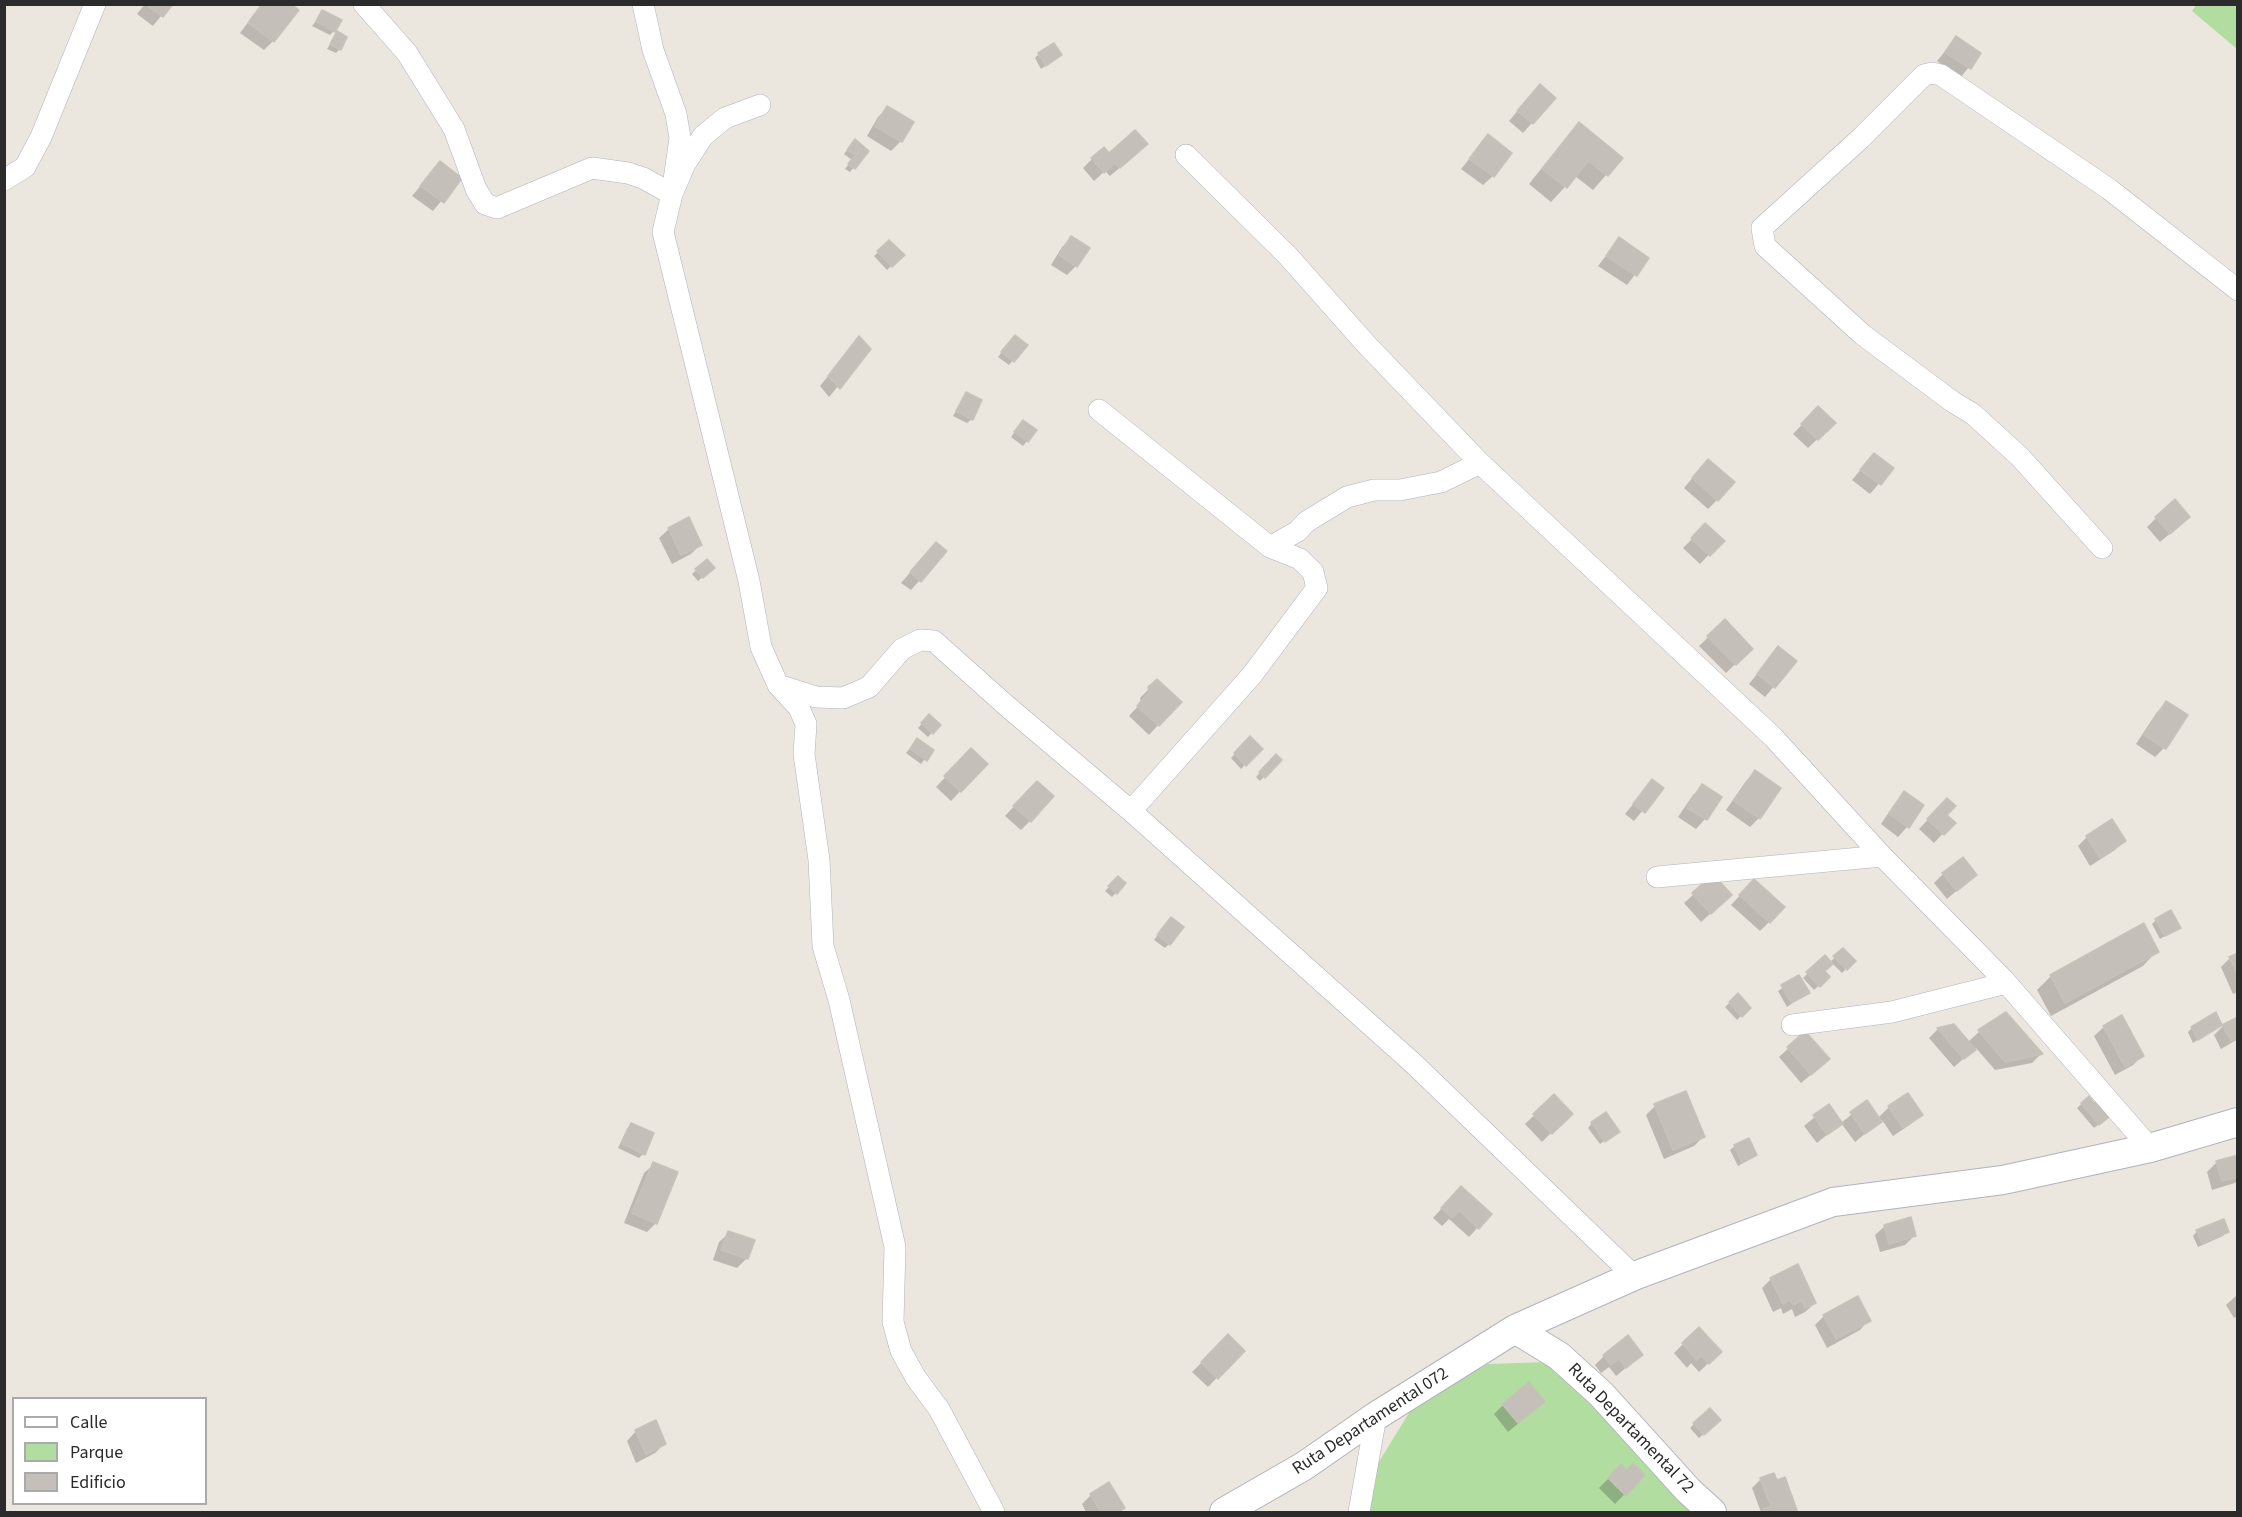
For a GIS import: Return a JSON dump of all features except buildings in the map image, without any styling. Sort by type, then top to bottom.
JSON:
[{"type":"main road","name":"Ruta Departamental 072","points":[[1224,1512],[1304,1466],[1376,1416],[1515,1329],[1634,1276],[1833,1202],[2003,1180],[2150,1148],[2238,1122]]},
{"type":"main road","name":"Ruta Departamental 72","points":[[1515,1329],[1559,1356],[1601,1394],[1688,1490],[1712,1512]]},
{"type":"street","points":[[4,180],[25,167],[40,137],[95,4]]},
{"type":"street","points":[[364,4],[407,53],[454,129],[476,189],[484,204],[497,208],[592,168],[628,173],[643,178],[672,194]]},
{"type":"street","points":[[643,4],[653,50],[676,114],[680,138],[672,194],[663,232],[749,581],[761,646],[778,685],[799,708],[806,724],[804,754],[819,860],[823,946],[839,1000],[896,1247],[893,1322],[901,1351],[916,1378],[939,1410],[994,1512]]},
{"type":"street","points":[[2102,548],[2020,457],[1981,421],[1863,334],[1765,246],[1762,228],[1861,138],[1924,75],[1932,73],[1941,75],[2109,189],[2238,290]]},
{"type":"street","points":[[672,194],[685,164],[703,136],[725,118],[760,105]]},
{"type":"street","points":[[1186,155],[1288,256],[1366,344],[1480,463],[1773,737],[1882,856],[2006,983],[2150,1148]]},
{"type":"street","points":[[1099,410],[1270,547],[1300,559],[1313,572],[1317,588],[1252,675],[1131,811]]},
{"type":"street","points":[[1270,547],[1298,531],[1306,522],[1347,497],[1374,490],[1400,490],[1441,482],[1480,463]]},
{"type":"street","points":[[778,685],[816,697],[843,698],[869,687],[902,649],[920,640],[934,641],[990,692],[1131,811],[1414,1064],[1634,1276]]},
{"type":"street","points":[[1657,877],[1882,856]]},
{"type":"street","points":[[1792,1025],[1892,1012],[2006,983]]},
{"type":"street","points":[[1359,1512],[1376,1416]]},
{"type":"green space","points":[[2197,4],[2237,5],[2237,49],[2192,11]]},
{"type":"green space","points":[[1547,1362],[1601,1412],[1694,1512],[1348,1512],[1417,1400],[1488,1364]]}]
